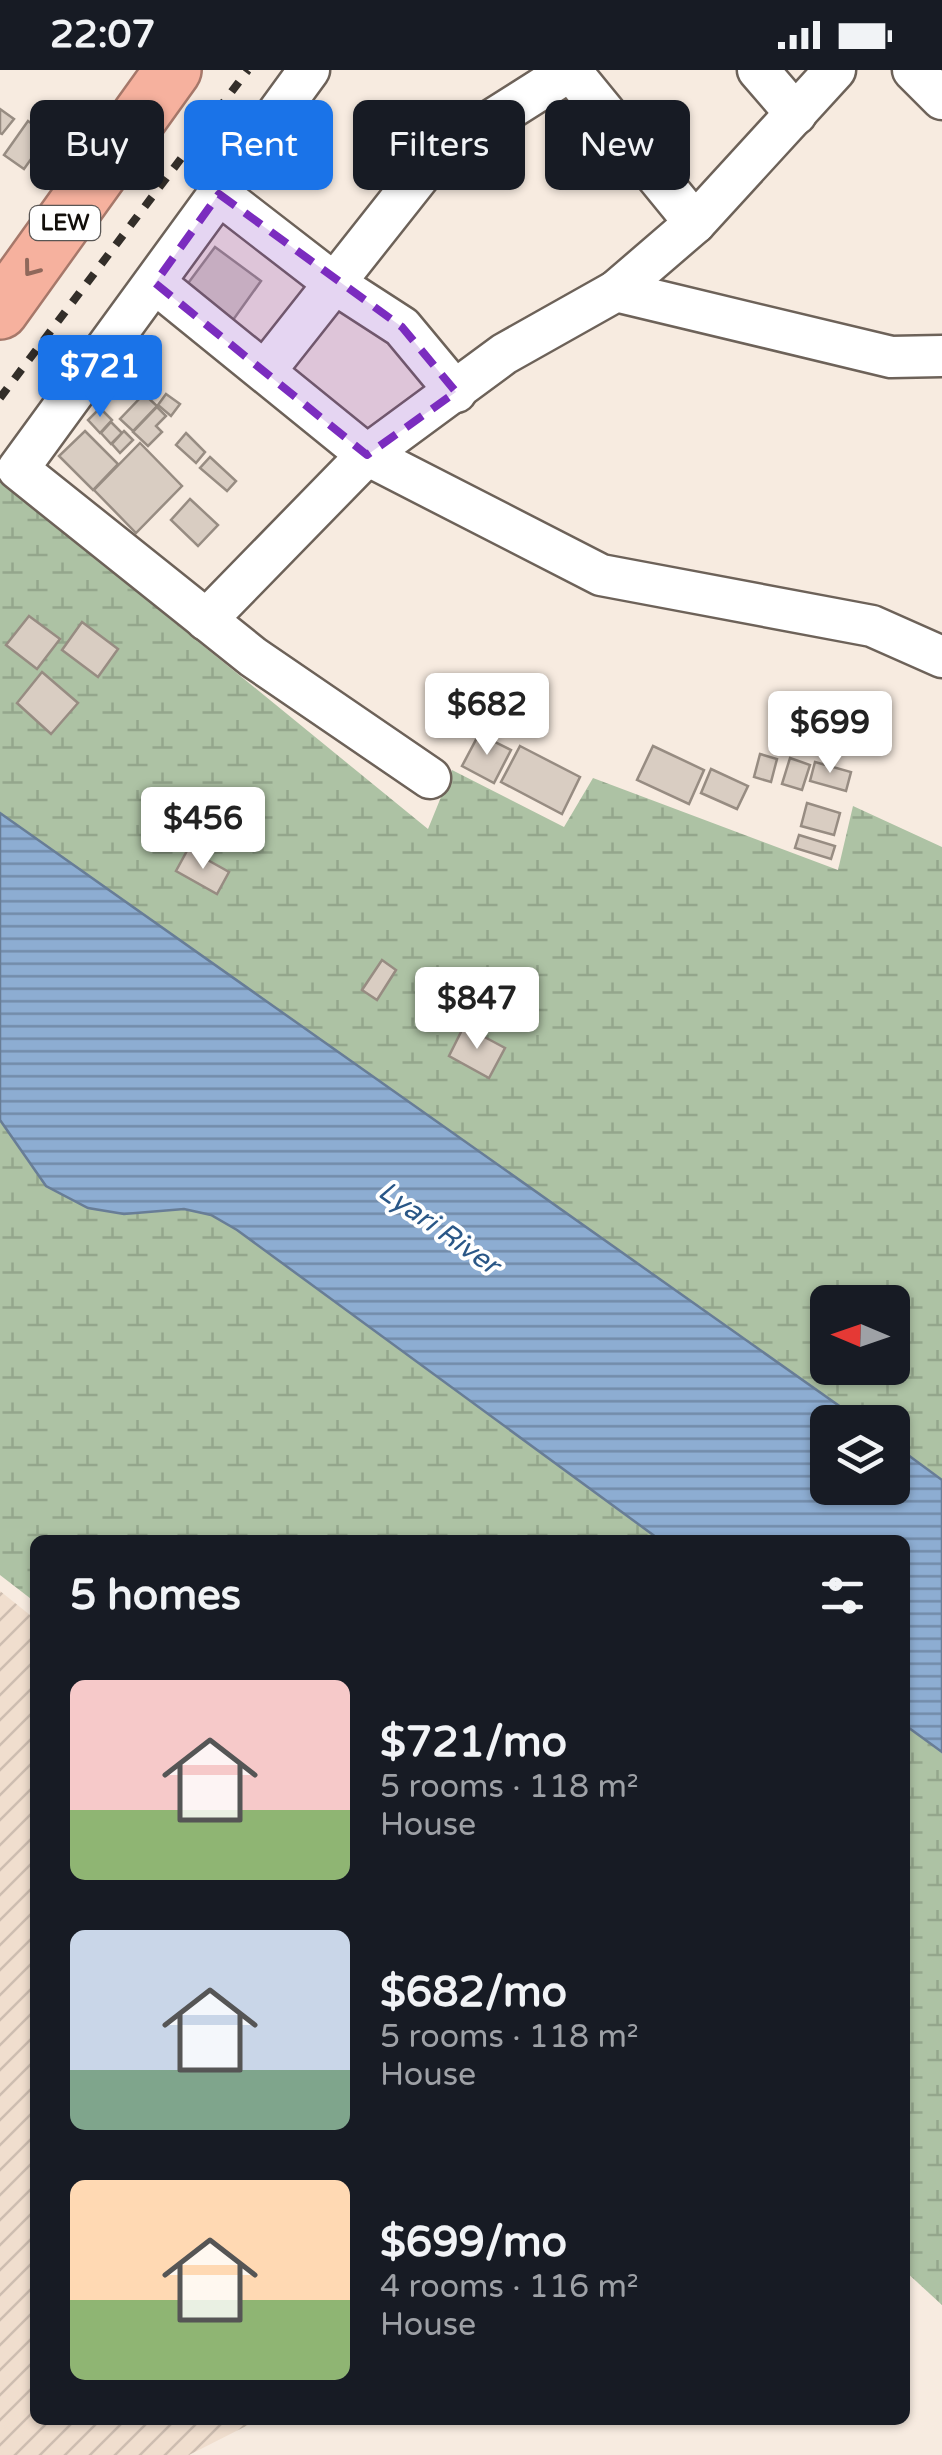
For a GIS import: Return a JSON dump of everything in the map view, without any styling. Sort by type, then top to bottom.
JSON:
[{"type":"highway","name":"LEW","points":[[0,311],[130,135],[172,70]]},
{"type":"street","points":[[309,70],[18,469],[206,620],[430,778]]},
{"type":"street","points":[[265,371],[435,156],[570,70],[694,223]]},
{"type":"street","points":[[758,70],[796,114]]},
{"type":"street","points":[[206,620],[366,455],[504,354],[616,291],[694,223],[835,70]]},
{"type":"street","points":[[913,70],[942,99]]},
{"type":"street","points":[[219,194],[334,283],[402,327],[456,392]]},
{"type":"street","points":[[156,283],[366,455],[601,574],[872,626],[942,657]]},
{"type":"street","points":[[616,291],[892,357],[942,356]]},
{"type":"highlighted area","points":[[219,194],[402,327],[456,392],[367,455],[155,283]]},
{"type":"shaded area","points":[[0,1591],[30,1615],[30,2425],[248,2425],[189,2455],[0,2455]]},
{"type":"green space","points":[[0,480],[428,829],[452,770],[564,827],[593,778],[838,870],[853,806],[942,847],[942,1480],[910,1456],[910,1405],[838,1405],[0,813]]},
{"type":"green space","points":[[0,1120],[46,1186],[124,1214],[184,1209],[211,1215],[237,1230],[653,1535],[30,1535],[30,1598],[0,1575]]},
{"type":"green space","points":[[910,1729],[942,1752],[942,2305],[910,2276]]},
{"type":"water","name":"Lyari River","points":[[0,813],[838,1405],[810,1405],[810,1505],[910,1505],[910,1456],[942,1480],[942,1752],[910,1729],[910,1535],[653,1535],[237,1230],[211,1215],[184,1209],[124,1214],[88,1208],[46,1186],[0,1120]]},
{"type":"building","points":[[0,109],[14,119],[2,134],[0,133]]},
{"type":"building","points":[[30,122],[30,160],[24,169],[4,155]]},
{"type":"building","points":[[215,247],[261,281],[233,320],[186,286]]},
{"type":"building","points":[[121,371],[134,383],[124,395],[111,384]]},
{"type":"building","points":[[144,394],[157,406],[133,431],[120,419]]},
{"type":"building","points":[[166,394],[180,404],[171,416],[158,405]]},
{"type":"building","points":[[157,407],[166,416],[156,426],[162,432],[148,446],[133,432]]},
{"type":"building","points":[[100,408],[112,420],[100,433],[88,420]]},
{"type":"building","points":[[111,422],[122,433],[111,444],[101,433]]},
{"type":"building","points":[[85,431],[118,464],[93,490],[59,456]]},
{"type":"building","points":[[124,431],[133,440],[120,453],[112,444]]},
{"type":"building","points":[[186,433],[205,452],[196,463],[176,445]]},
{"type":"building","points":[[140,443],[182,486],[136,533],[94,490]]},
{"type":"building","points":[[210,457],[236,481],[227,491],[200,468]]},
{"type":"building","points":[[190,499],[218,525],[198,546],[171,520]]},
{"type":"building","points":[[29,616],[60,639],[37,669],[6,645]]},
{"type":"building","points":[[82,622],[118,649],[98,677],[62,650]]},
{"type":"building","points":[[42,672],[78,703],[51,734],[17,703]]},
{"type":"building","points":[[479,734],[511,750],[494,783],[462,766]]},
{"type":"building","points":[[520,746],[580,777],[562,814],[501,782]]},
{"type":"building","points":[[653,746],[704,770],[689,804],[637,780]]},
{"type":"building","points":[[760,754],[777,759],[771,782],[754,777]]},
{"type":"building","points":[[790,758],[810,765],[802,790],[782,784]]},
{"type":"building","points":[[815,762],[851,772],[846,791],[810,781]]},
{"type":"building","points":[[711,769],[748,786],[737,809],[701,793]]},
{"type":"building","points":[[225,803],[255,821],[247,836],[216,818]]},
{"type":"building","points":[[807,803],[840,813],[834,835],[801,826]]},
{"type":"building","points":[[799,835],[835,846],[831,859],[795,848]]},
{"type":"building","points":[[188,849],[229,872],[217,894],[176,871]]},
{"type":"building","points":[[382,960],[396,970],[377,1000],[362,990]]},
{"type":"building","points":[[464,1026],[505,1048],[489,1078],[449,1056]]},
{"type":"railway","points":[[0,398],[248,70]]}]
